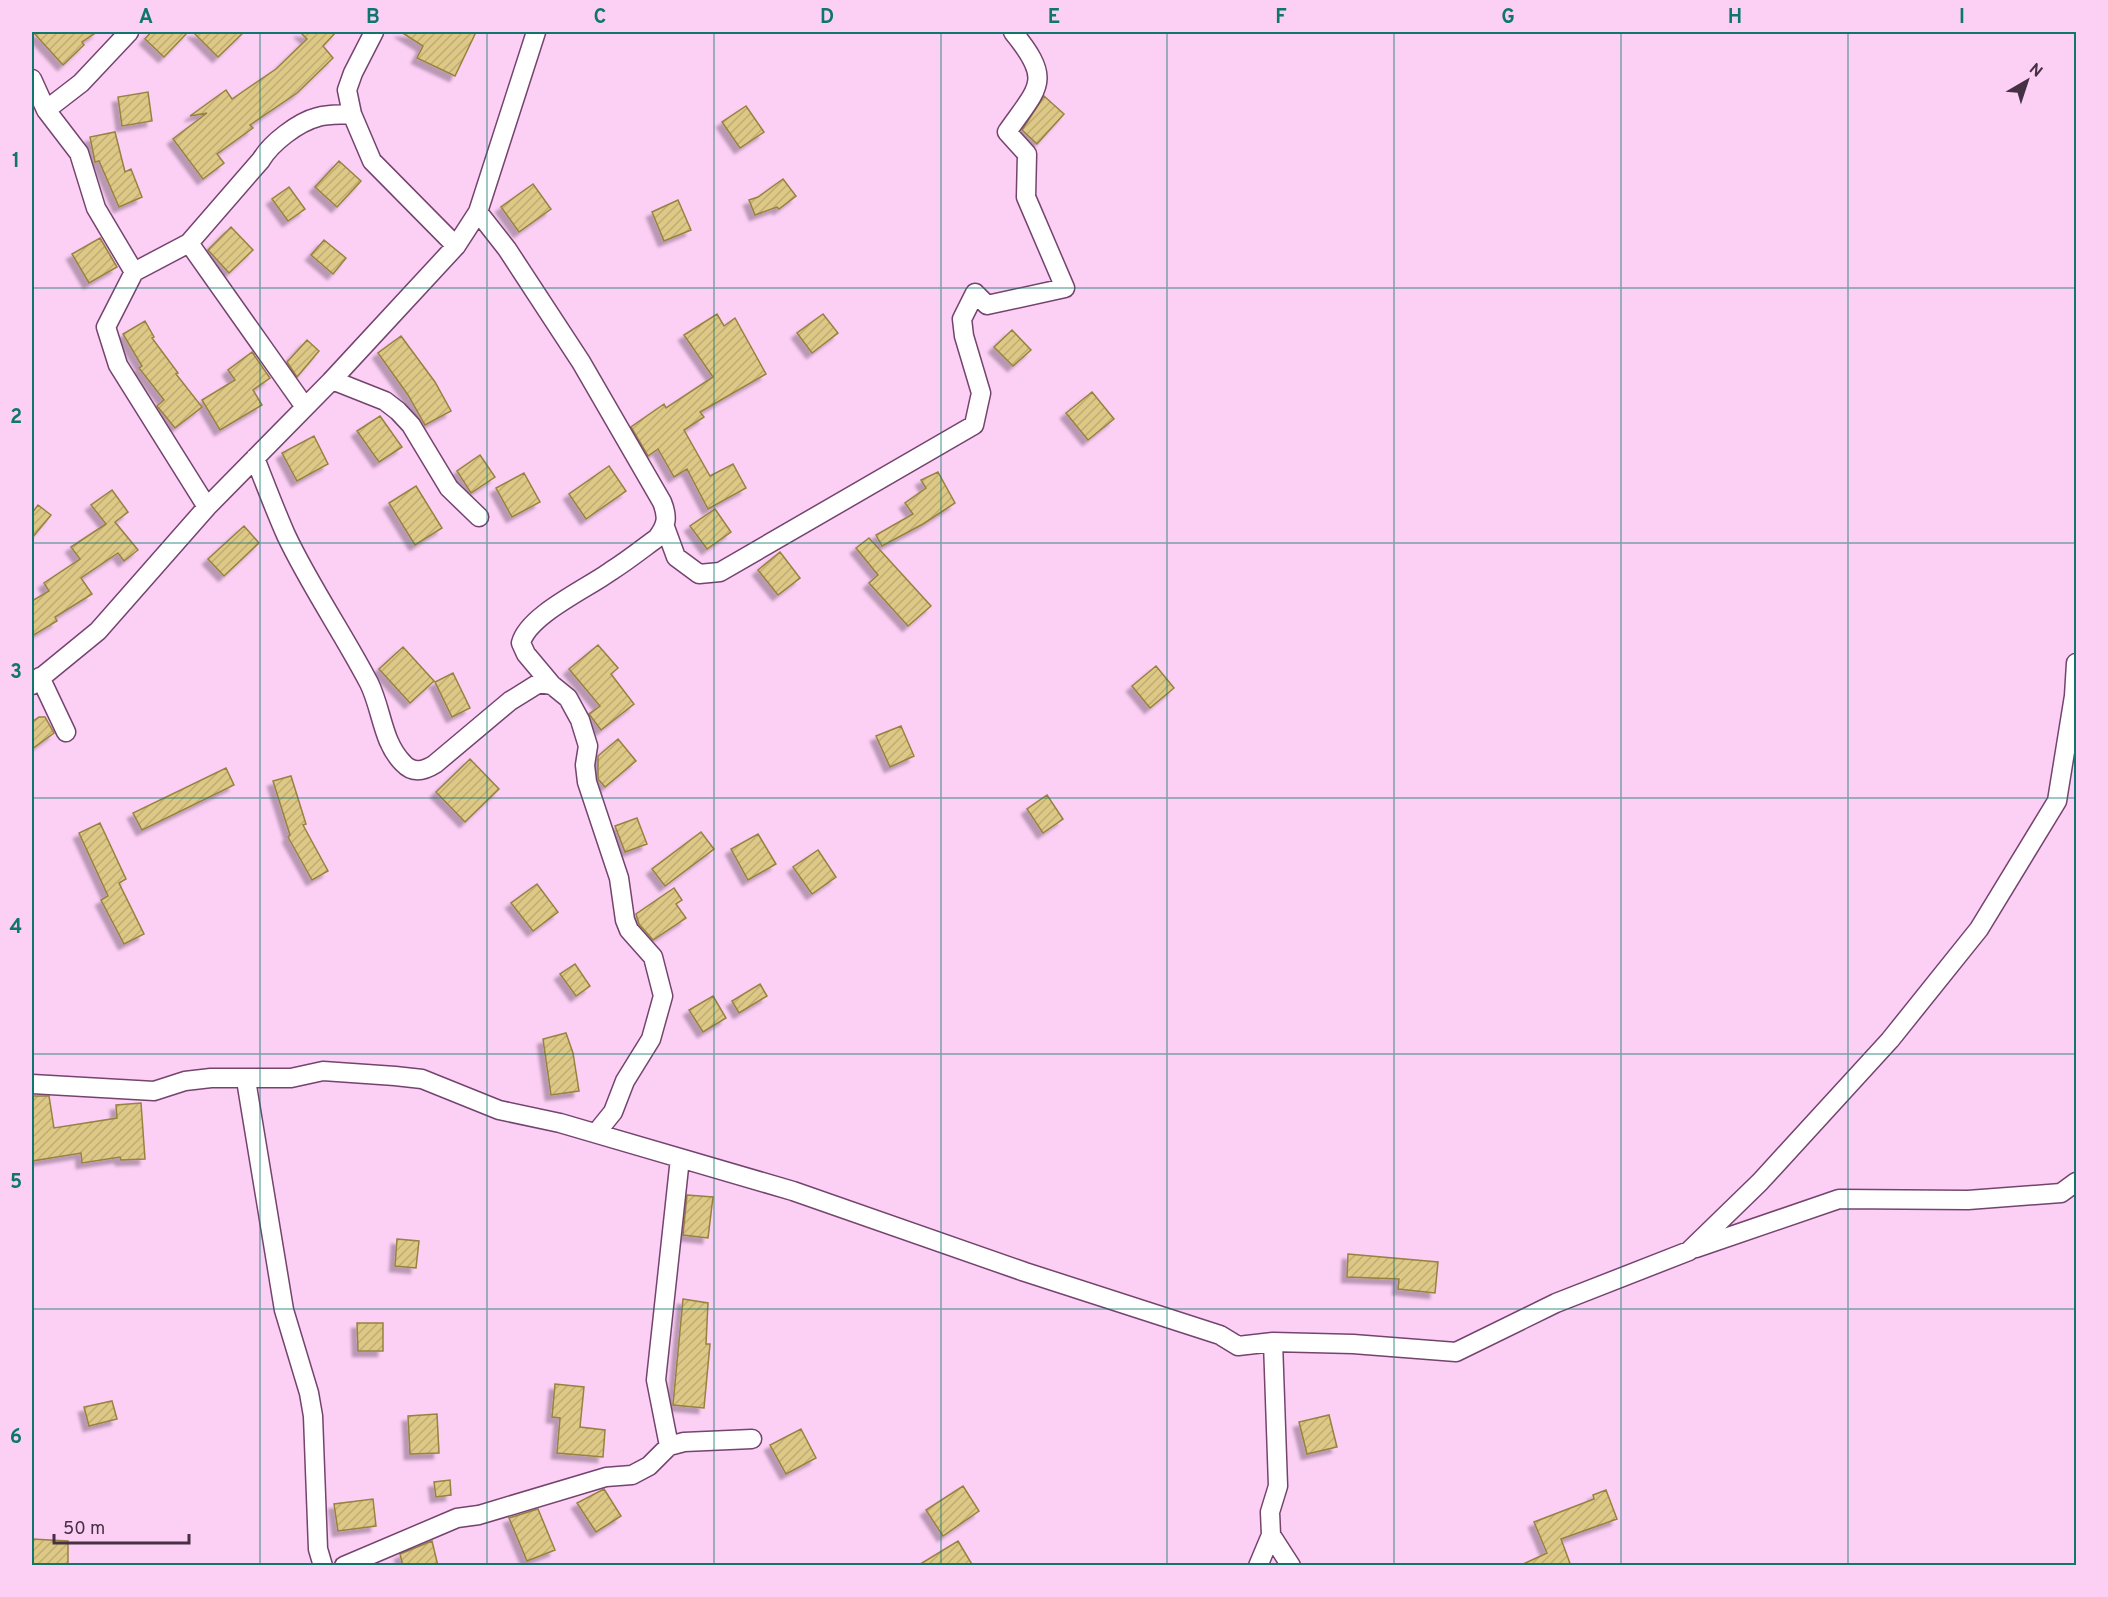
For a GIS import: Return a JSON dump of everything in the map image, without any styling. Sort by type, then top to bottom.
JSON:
[{"type":"street","points":[[46,110],[81,83],[129,32]]},
{"type":"street","points":[[374,32],[353,73],[348,90],[352,114],[372,162],[456,246]]},
{"type":"street","points":[[66,732],[36,681],[98,631],[207,507],[332,380],[456,246],[478,212],[537,32]]},
{"type":"street","points":[[665,527],[676,557],[699,574],[720,572],[974,425],[981,393],[963,336],[962,319],[975,293],[987,305],[1065,288],[1026,197],[1027,154],[1007,132],[1038,89],[1039,73],[1013,32]]},
{"type":"street","points":[[32,79],[46,110],[79,153],[96,208],[134,272]]},
{"type":"street","points":[[207,507],[118,365],[106,327],[134,272],[189,243],[261,160],[267,150],[308,121],[320,116],[352,114]]},
{"type":"street","points":[[478,212],[507,249],[581,362],[662,502],[667,516],[665,527],[657,538],[551,611],[523,634],[521,643],[526,654],[552,685],[568,698],[580,720],[588,746],[585,765],[587,782],[620,878],[625,920],[629,930],[653,957],[663,996],[651,1039],[625,1081],[613,1112],[596,1133]]},
{"type":"street","points":[[189,243],[305,407]]},
{"type":"street","points":[[332,380],[385,401],[398,411],[411,424],[449,488],[479,517]]},
{"type":"street","points":[[255,458],[286,535],[370,685],[386,735],[395,754],[405,765],[416,771],[424,770],[435,764],[510,700],[539,683],[552,685]]},
{"type":"street","points":[[1689,1251],[1760,1182],[1890,1040],[1979,929],[2057,801],[2074,696],[2076,663]]},
{"type":"street","points":[[32,1084],[153,1091],[185,1081],[211,1078],[246,1080],[291,1078],[323,1071],[422,1079],[499,1110],[596,1133],[803,1194],[1025,1272],[1220,1335],[1238,1346],[1273,1342],[1353,1344],[1456,1352],[1556,1303],[1689,1251],[1839,1199],[1968,1200],[2061,1193],[2076,1182]]},
{"type":"street","points":[[246,1080],[284,1310],[314,1416],[318,1549],[325,1564]]},
{"type":"street","points":[[669,1446],[656,1380],[680,1158]]},
{"type":"street","points":[[1273,1342],[1274,1415],[1279,1443],[1278,1486],[1270,1512],[1271,1535],[1286,1565]]},
{"type":"street","points":[[344,1566],[458,1518],[491,1511],[606,1477],[632,1474],[649,1466],[669,1446],[684,1442],[752,1439]]},
{"type":"street","points":[[1258,1566],[1271,1535]]},
{"type":"building","points":[[33,32],[97,32],[82,42],[84,45],[63,65]]},
{"type":"building","points":[[151,32],[188,32],[164,57],[145,39]]},
{"type":"building","points":[[193,32],[244,32],[218,57]]},
{"type":"building","points":[[300,32],[336,32],[323,46],[333,58],[297,93],[250,125],[253,128],[217,154],[224,163],[203,179],[173,139],[207,113],[190,116],[226,90],[232,99],[276,69],[307,39]]},
{"type":"building","points":[[401,32],[476,32],[455,76],[417,58],[423,46]]},
{"type":"building","points":[[148,92],[152,121],[122,126],[118,97]]},
{"type":"building","points":[[1044,96],[1064,114],[1037,144],[1022,130]]},
{"type":"building","points":[[746,106],[764,132],[740,148],[722,122]]},
{"type":"building","points":[[115,132],[125,172],[131,169],[142,197],[119,207],[99,161],[95,162],[90,137]]},
{"type":"building","points":[[339,161],[361,181],[337,207],[315,187]]},
{"type":"building","points":[[783,179],[796,196],[779,209],[777,207],[755,215],[749,200],[758,197]]},
{"type":"building","points":[[533,184],[551,209],[519,232],[501,207]]},
{"type":"building","points":[[289,187],[305,209],[288,221],[272,199]]},
{"type":"building","points":[[678,200],[691,230],[664,241],[652,212]]},
{"type":"building","points":[[231,227],[253,250],[229,273],[208,250]]},
{"type":"building","points":[[100,238],[117,267],[89,283],[72,254]]},
{"type":"building","points":[[324,240],[346,258],[333,274],[311,255]]},
{"type":"building","points":[[717,314],[724,326],[735,318],[766,374],[700,412],[704,417],[684,430],[710,476],[733,464],[746,488],[708,509],[687,469],[674,477],[658,449],[648,456],[631,427],[664,404],[666,408],[713,377],[684,335]]},
{"type":"building","points":[[823,314],[838,333],[812,353],[797,333]]},
{"type":"building","points":[[145,321],[154,337],[152,338],[202,407],[175,428],[157,406],[164,400],[139,368],[142,366],[123,334]]},
{"type":"building","points":[[1012,330],[1031,350],[1013,366],[994,347]]},
{"type":"building","points":[[401,336],[435,382],[451,411],[425,425],[408,395],[378,353]]},
{"type":"building","points":[[307,340],[319,351],[297,377],[287,362]]},
{"type":"building","points":[[252,352],[270,378],[253,390],[262,405],[220,430],[202,400],[235,380],[228,370]]},
{"type":"building","points":[[1092,392],[1114,419],[1088,440],[1066,413]]},
{"type":"building","points":[[380,416],[402,447],[379,462],[357,431]]},
{"type":"building","points":[[314,436],[328,464],[297,481],[282,453]]},
{"type":"building","points":[[480,455],[495,477],[471,493],[457,471]]},
{"type":"building","points":[[609,466],[626,491],[586,519],[569,494]]},
{"type":"building","points":[[938,472],[955,503],[923,524],[882,546],[876,535],[913,514],[905,503],[926,488],[921,480]]},
{"type":"building","points":[[524,473],[540,502],[512,517],[496,488]]},
{"type":"building","points":[[416,486],[442,528],[415,545],[389,503]]},
{"type":"building","points":[[112,490],[128,512],[115,522],[138,550],[124,561],[118,553],[81,578],[92,594],[55,617],[57,621],[32,636],[32,601],[49,591],[44,583],[80,559],[71,547],[106,524],[91,505]]},
{"type":"building","points":[[38,505],[51,515],[32,538],[32,513]]},
{"type":"building","points":[[715,509],[731,532],[707,549],[690,526]]},
{"type":"building","points":[[244,526],[259,543],[224,576],[208,559]]},
{"type":"building","points":[[869,538],[931,606],[908,626],[869,583],[878,575],[856,548]]},
{"type":"building","points":[[780,552],[800,578],[778,595],[758,570]]},
{"type":"building","points":[[598,645],[618,668],[611,674],[634,704],[601,730],[589,714],[600,706],[569,669]]},
{"type":"building","points":[[403,647],[434,681],[410,703],[379,669]]},
{"type":"building","points":[[1156,666],[1174,688],[1150,708],[1132,686]]},
{"type":"building","points":[[453,673],[470,708],[452,717],[435,682]]},
{"type":"building","points":[[39,717],[45,717],[54,733],[32,749],[32,722]]},
{"type":"building","points":[[901,726],[914,756],[890,767],[876,736]]},
{"type":"building","points":[[618,739],[636,761],[605,787],[598,779],[598,756]]},
{"type":"building","points":[[470,759],[499,789],[465,822],[436,792]]},
{"type":"building","points":[[226,768],[234,785],[142,830],[133,813]]},
{"type":"building","points":[[291,776],[306,824],[303,825],[328,871],[312,880],[288,837],[290,835],[273,781]]},
{"type":"building","points":[[1047,795],[1063,819],[1043,833],[1027,809]]},
{"type":"building","points":[[637,818],[647,844],[625,852],[615,826]]},
{"type":"building","points":[[100,823],[126,879],[119,883],[144,934],[124,944],[101,900],[108,896],[79,833]]},
{"type":"building","points":[[701,832],[714,849],[665,886],[652,869]]},
{"type":"building","points":[[758,834],[776,864],[748,880],[731,849]]},
{"type":"building","points":[[818,850],[836,877],[812,894],[793,867]]},
{"type":"building","points":[[537,884],[558,912],[533,931],[511,903]]},
{"type":"building","points":[[674,888],[682,900],[676,904],[686,918],[653,940],[639,924],[636,914]]},
{"type":"building","points":[[575,964],[590,986],[576,996],[560,974]]},
{"type":"building","points":[[760,984],[767,996],[739,1013],[732,1001]]},
{"type":"building","points":[[713,996],[726,1018],[703,1032],[689,1010]]},
{"type":"building","points":[[566,1033],[573,1053],[579,1091],[551,1095],[543,1039]]},
{"type":"building","points":[[32,1096],[49,1096],[54,1128],[117,1118],[116,1105],[141,1103],[145,1159],[121,1160],[120,1157],[82,1163],[81,1153],[32,1161]]},
{"type":"building","points":[[687,1195],[713,1197],[708,1238],[683,1235]]},
{"type":"building","points":[[397,1239],[419,1241],[416,1268],[395,1266]]},
{"type":"building","points":[[1348,1254],[1438,1262],[1435,1293],[1398,1289],[1399,1279],[1347,1277]]},
{"type":"building","points":[[683,1299],[708,1303],[706,1344],[710,1344],[704,1408],[673,1405]]},
{"type":"building","points":[[357,1323],[383,1323],[383,1351],[358,1351]]},
{"type":"building","points":[[555,1384],[584,1387],[580,1427],[605,1430],[603,1457],[557,1453],[560,1418],[552,1417]]},
{"type":"building","points":[[112,1401],[117,1419],[89,1426],[84,1407]]},
{"type":"building","points":[[437,1414],[439,1453],[410,1454],[408,1416]]},
{"type":"building","points":[[1329,1415],[1337,1447],[1307,1454],[1299,1422]]},
{"type":"building","points":[[801,1429],[816,1458],[786,1474],[770,1445]]},
{"type":"building","points":[[450,1480],[451,1495],[436,1497],[434,1482]]},
{"type":"building","points":[[963,1486],[979,1511],[943,1536],[926,1510]]},
{"type":"building","points":[[604,1489],[621,1516],[596,1532],[577,1503]]},
{"type":"building","points":[[1606,1490],[1617,1519],[1561,1539],[1571,1566],[1519,1566],[1547,1553],[1534,1522],[1594,1499],[1593,1495]]},
{"type":"building","points":[[373,1499],[376,1526],[338,1531],[334,1504]]},
{"type":"building","points":[[538,1509],[555,1550],[527,1561],[509,1518]]},
{"type":"building","points":[[32,1539],[68,1541],[68,1566],[32,1566]]},
{"type":"building","points":[[432,1541],[438,1566],[403,1566],[400,1554]]},
{"type":"building","points":[[958,1541],[973,1566],[917,1566]]}]
